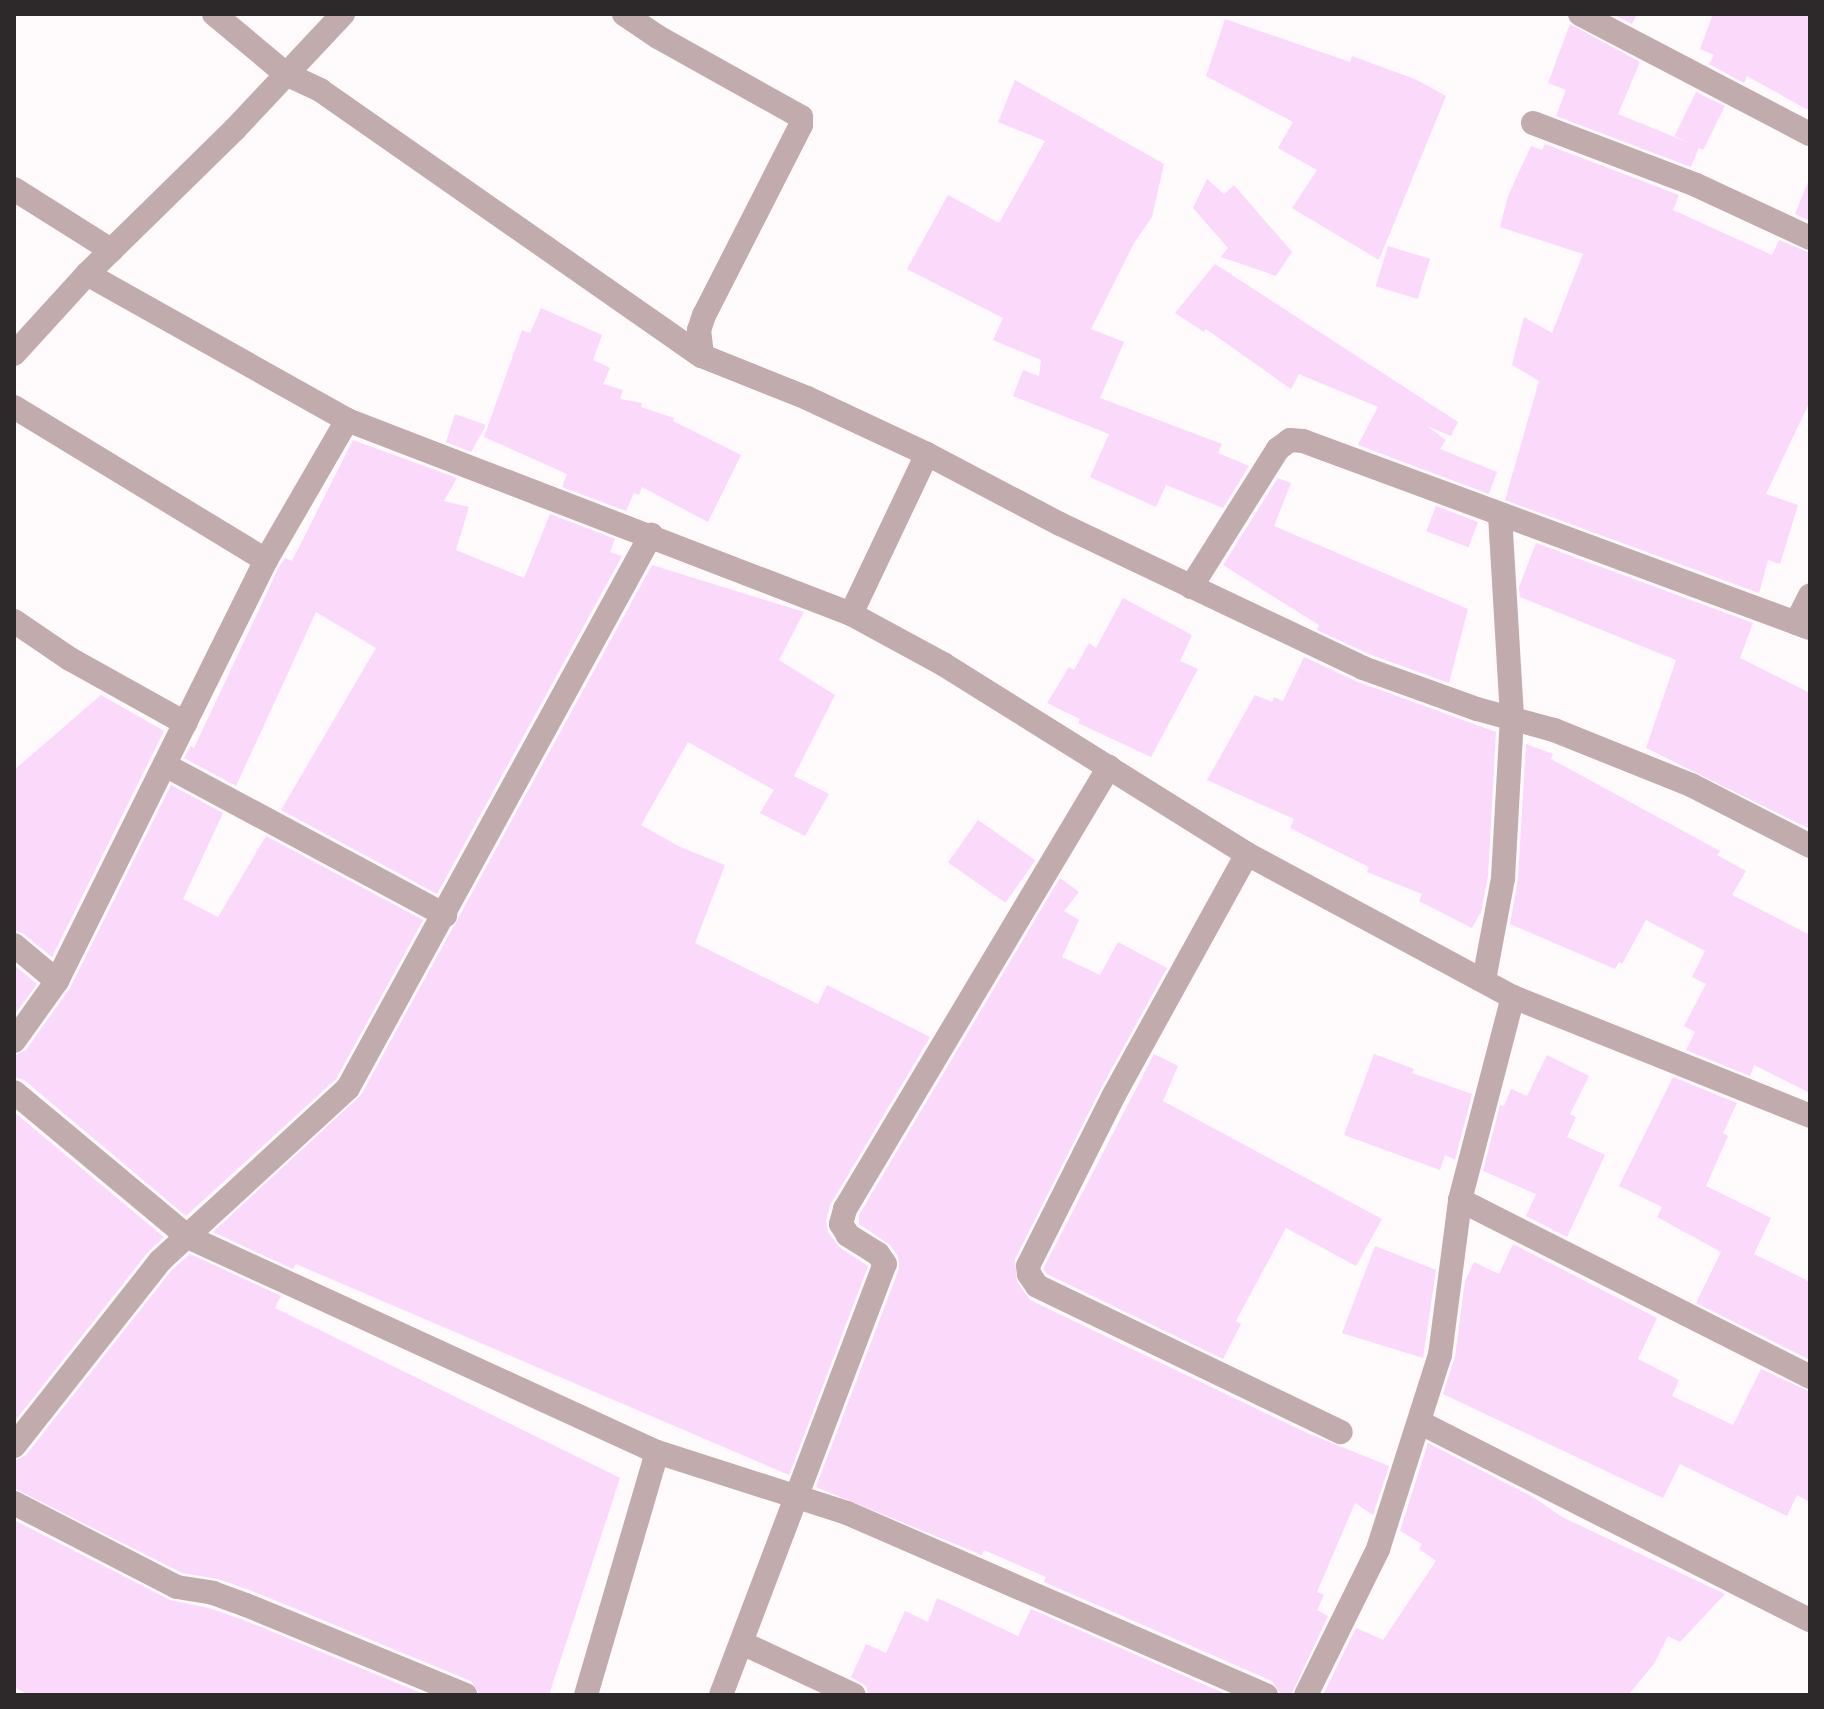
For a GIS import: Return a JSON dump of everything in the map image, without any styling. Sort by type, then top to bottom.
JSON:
[{"type":"street","points":[[214,14],[286,74],[320,90],[702,356],[807,398],[927,454],[1060,524],[1363,668],[1477,709],[1512,717],[1691,785],[1810,846]]},
{"type":"street","points":[[14,354],[87,274],[343,14]]},
{"type":"street","points":[[624,14],[658,37],[801,117],[801,125],[704,315],[699,330],[702,356]]},
{"type":"street","points":[[1580,14],[1810,134]]},
{"type":"street","points":[[1533,123],[1696,185],[1810,238]]},
{"type":"street","points":[[14,189],[111,250]]},
{"type":"street","points":[[87,274],[347,420],[851,614],[943,664],[1247,854],[1513,997],[1810,1116]]},
{"type":"street","points":[[14,407],[266,560]]},
{"type":"street","points":[[14,1041],[57,981],[266,560],[347,420]]},
{"type":"street","points":[[1191,587],[1278,449],[1290,440],[1303,441],[1803,626],[1810,595]]},
{"type":"street","points":[[851,614],[927,454]]},
{"type":"street","points":[[1484,980],[1503,878],[1512,717],[1500,516]]},
{"type":"street","points":[[14,1446],[137,1286],[348,1088],[651,535]]},
{"type":"street","points":[[14,621],[70,659],[185,723]]},
{"type":"street","points":[[165,765],[445,915]]},
{"type":"street","points":[[721,1695],[885,1264],[878,1254],[848,1235],[841,1224],[845,1209],[1109,767]]},
{"type":"street","points":[[1247,854],[1114,1095],[1028,1266],[1029,1274],[1037,1286],[1341,1432]]},
{"type":"street","points":[[14,945],[57,981]]},
{"type":"street","points":[[1306,1695],[1378,1549],[1440,1355],[1460,1200],[1513,997]]},
{"type":"street","points":[[14,1092],[188,1237],[657,1452],[847,1513],[1266,1695]]},
{"type":"street","points":[[1460,1200],[1810,1377]]},
{"type":"street","points":[[1419,1422],[1810,1620]]},
{"type":"street","points":[[586,1695],[657,1452]]},
{"type":"street","points":[[14,1503],[177,1587],[213,1593],[246,1605],[465,1695]]},
{"type":"street","points":[[742,1643],[854,1695]]},
{"type":"building","points":[[1612,14],[1637,14],[1632,24]]},
{"type":"building","points":[[1713,14],[1810,14],[1810,111],[1747,76],[1744,83],[1709,64],[1714,55],[1700,49]]},
{"type":"building","points":[[1225,19],[1350,62],[1352,56],[1417,80],[1446,96],[1379,260],[1292,208],[1317,170],[1278,148],[1293,122],[1206,76]]},
{"type":"building","points":[[1570,24],[1640,62],[1618,114],[1699,147],[1691,167],[1556,116],[1566,90],[1548,83]]},
{"type":"building","points":[[1015,80],[1164,164],[1152,217],[1134,243],[1091,329],[1124,342],[1100,398],[1222,444],[1218,453],[1249,466],[1223,508],[1166,485],[1156,507],[1090,477],[1109,434],[1013,396],[1023,370],[1039,376],[1041,360],[993,340],[1003,318],[907,269],[948,195],[999,223],[1045,141],[998,122]]},
{"type":"building","points":[[1696,92],[1725,106],[1703,150],[1675,136]]},
{"type":"building","points":[[1545,144],[1679,195],[1673,210],[1772,255],[1779,240],[1810,253],[1810,401],[1766,494],[1798,505],[1780,564],[1768,560],[1759,593],[1505,500],[1539,381],[1512,365],[1524,317],[1552,333],[1583,254],[1500,227],[1508,196],[1531,146],[1542,150]]},
{"type":"building","points":[[1207,179],[1224,194],[1234,185],[1292,252],[1276,276],[1221,257],[1228,248],[1193,208]]},
{"type":"building","points":[[1810,182],[1810,221],[1795,214]]},
{"type":"building","points":[[1388,246],[1430,259],[1418,299],[1376,286]]},
{"type":"building","points":[[1215,264],[1458,422],[1451,436],[1427,426],[1446,440],[1440,449],[1497,472],[1489,494],[1358,445],[1378,407],[1299,374],[1291,389],[1206,329],[1204,332],[1175,313]]},
{"type":"building","points":[[541,308],[602,335],[593,360],[610,368],[603,384],[623,390],[620,399],[642,403],[641,407],[674,418],[673,421],[741,455],[708,522],[642,487],[639,495],[634,493],[626,511],[562,487],[567,474],[484,437],[522,330],[530,333]]},
{"type":"building","points":[[455,414],[486,425],[471,452],[446,442]]},
{"type":"building","points":[[353,440],[457,478],[444,501],[469,507],[456,550],[524,578],[550,514],[615,539],[610,552],[622,556],[437,894],[281,810],[376,648],[316,612],[236,786],[184,758],[191,746],[194,748],[279,567],[285,558],[292,561]]},
{"type":"building","points":[[1278,478],[1291,483],[1274,526],[1468,609],[1449,683],[1369,654],[1317,630],[1319,625],[1223,565]]},
{"type":"building","points":[[1436,506],[1478,522],[1468,547],[1426,531]]},
{"type":"building","points":[[1536,543],[1753,623],[1740,658],[1810,693],[1810,829],[1646,748],[1676,660],[1520,597],[1519,587]]},
{"type":"building","points":[[652,565],[804,612],[779,660],[835,695],[794,776],[829,794],[805,836],[760,813],[774,790],[688,742],[641,825],[680,847],[725,865],[695,943],[818,1004],[827,985],[930,1037],[830,1205],[826,1221],[828,1232],[839,1247],[868,1266],[789,1475],[296,1264],[293,1269],[213,1232],[361,1095]]},
{"type":"building","points":[[1123,598],[1192,635],[1180,661],[1198,669],[1151,757],[1078,723],[1080,719],[1047,703],[1069,667],[1074,670],[1089,643],[1096,648]]},
{"type":"building","points":[[1304,657],[1358,682],[1496,732],[1488,876],[1481,912],[1472,928],[1419,901],[1422,894],[1367,872],[1369,867],[1290,828],[1294,819],[1207,780],[1255,695],[1272,702],[1274,697],[1283,701]]},
{"type":"building","points":[[101,695],[164,731],[52,957],[24,934],[14,930],[14,770]]},
{"type":"building","points":[[1526,744],[1553,754],[1551,759],[1720,851],[1717,855],[1746,871],[1732,895],[1810,935],[1810,1093],[1754,1065],[1750,1076],[1686,1050],[1695,1032],[1684,1026],[1706,984],[1692,977],[1705,951],[1646,920],[1622,964],[1619,962],[1615,969],[1510,924],[1518,879]]},
{"type":"building","points":[[171,785],[223,813],[183,899],[218,917],[266,836],[423,920],[336,1079],[186,1216],[24,1080],[14,1077],[14,1056],[26,1050],[70,988]]},
{"type":"building","points":[[978,820],[1035,860],[1006,903],[948,863]]},
{"type":"building","points":[[1060,878],[1079,892],[1064,911],[1079,920],[1062,957],[1100,975],[1118,942],[1167,968],[1101,1088],[1015,1259],[1017,1282],[1030,1300],[1307,1433],[1389,1466],[1373,1515],[1355,1503],[1317,1592],[1324,1595],[1317,1610],[1328,1616],[1291,1695],[1281,1695],[1272,1681],[1044,1582],[1046,1577],[984,1550],[982,1555],[816,1487],[899,1269],[898,1256],[890,1245],[859,1224],[859,1215]]},
{"type":"building","points":[[14,965],[37,984],[14,1015]]},
{"type":"building","points":[[1154,1054],[1178,1066],[1163,1101],[1382,1219],[1356,1266],[1286,1228],[1236,1321],[1241,1324],[1223,1359],[1047,1274],[1043,1269]]},
{"type":"building","points":[[1374,1054],[1414,1069],[1412,1073],[1472,1094],[1455,1160],[1445,1155],[1440,1170],[1344,1135]]},
{"type":"building","points":[[1547,1055],[1589,1076],[1570,1114],[1576,1117],[1567,1137],[1605,1155],[1567,1237],[1526,1216],[1536,1194],[1483,1171],[1500,1105],[1504,1106],[1511,1089],[1527,1096]]},
{"type":"building","points":[[1673,1077],[1737,1103],[1723,1133],[1728,1136],[1706,1186],[1771,1218],[1754,1254],[1810,1282],[1810,1360],[1696,1303],[1721,1252],[1657,1217],[1662,1207],[1619,1186]]},
{"type":"building","points":[[14,1112],[164,1237],[148,1252],[14,1422]]},
{"type":"building","points":[[1513,1244],[1657,1318],[1638,1359],[1679,1380],[1672,1396],[1733,1425],[1761,1369],[1810,1392],[1810,1502],[1797,1495],[1787,1516],[1680,1464],[1663,1498],[1443,1394],[1455,1357],[1465,1281],[1474,1262],[1499,1274]]},
{"type":"building","points":[[1375,1246],[1436,1270],[1423,1358],[1342,1333]]},
{"type":"building","points":[[190,1254],[281,1296],[275,1308],[620,1478],[549,1695],[480,1695],[471,1681],[252,1591],[218,1579],[182,1573],[14,1488],[14,1461],[26,1455],[171,1271]]},
{"type":"building","points":[[1428,1443],[1533,1497],[1562,1517],[1725,1594],[1680,1642],[1668,1636],[1654,1664],[1628,1695],[1323,1695],[1356,1628],[1383,1640],[1436,1561],[1419,1549],[1422,1544],[1400,1531]]},
{"type":"building","points":[[14,1520],[170,1600],[241,1619],[426,1695],[29,1695],[14,1687]]},
{"type":"building","points":[[937,1598],[1018,1636],[1031,1609],[1228,1695],[869,1695],[866,1686],[851,1677],[866,1644],[886,1653],[905,1611],[928,1622]]}]
